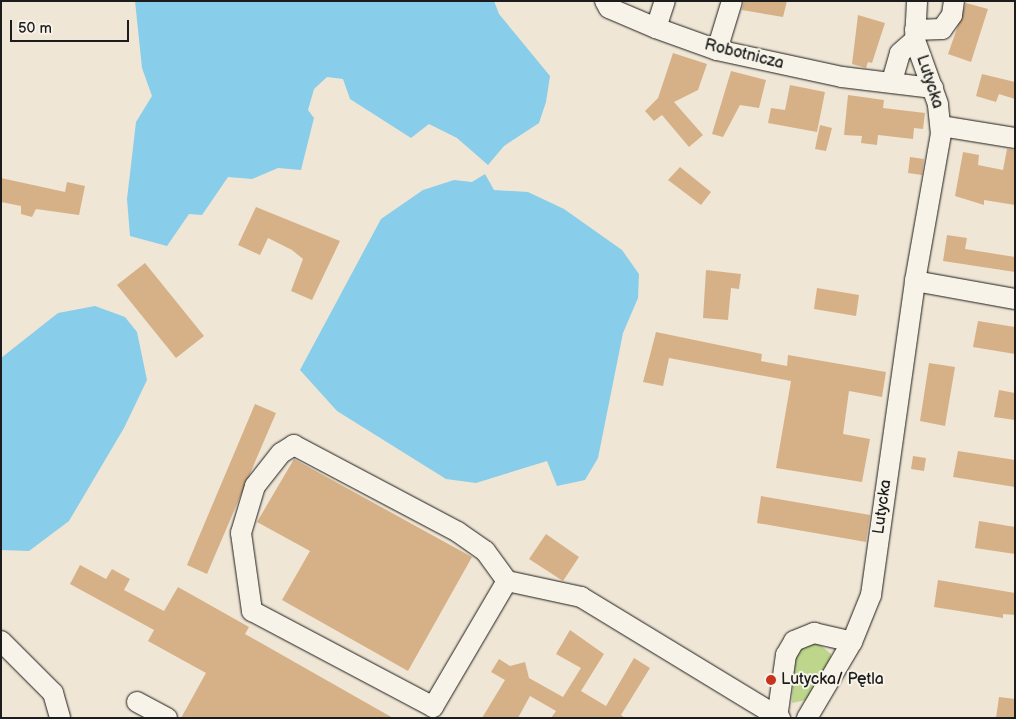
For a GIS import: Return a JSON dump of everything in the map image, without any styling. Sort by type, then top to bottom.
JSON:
[{"type":"street","name":"Robotnicza","points":[[605,1],[610,8],[656,28],[717,50],[842,77],[892,81],[932,88]]},
{"type":"street","points":[[656,28],[665,1]]},
{"type":"street","points":[[717,50],[732,1]]},
{"type":"street","name":"Lutycka","points":[[807,718],[852,642],[871,595],[915,281],[941,126],[932,88],[915,35],[916,1]]},
{"type":"street","points":[[892,81],[900,52],[915,35],[942,29],[952,15],[954,1]]},
{"type":"street","points":[[941,126],[1015,138]]},
{"type":"street","points":[[915,281],[1015,298]]},
{"type":"street","points":[[507,581],[433,712],[252,611],[241,534],[255,486],[281,452],[294,445],[458,532],[485,551],[507,581],[581,597],[778,717],[786,655],[794,641],[814,633],[852,642]]},
{"type":"street","points":[[1,641],[53,693],[60,718]]},
{"type":"street","points":[[137,702],[167,718]]},
{"type":"green space","points":[[817,642],[831,654],[831,665],[811,699],[792,703],[795,656],[800,648]]},
{"type":"water","points":[[135,1],[494,1],[499,14],[550,76],[546,102],[539,123],[504,146],[488,165],[457,138],[429,124],[411,138],[350,99],[343,79],[327,77],[314,89],[308,110],[314,118],[301,170],[278,168],[252,179],[228,177],[202,215],[189,214],[167,246],[130,236],[127,199],[136,122],[152,96],[142,68]]},
{"type":"water","points":[[485,174],[494,190],[528,192],[564,209],[622,250],[639,274],[638,298],[623,333],[598,458],[585,480],[557,486],[547,461],[476,483],[446,479],[337,411],[300,370],[381,219],[423,190],[454,180],[472,182]]},
{"type":"water","points":[[95,306],[125,317],[137,332],[147,380],[124,428],[69,521],[29,551],[1,550],[1,358],[58,313]]},
{"type":"building","points":[[744,1],[787,1],[783,17],[742,10]]},
{"type":"building","points":[[966,3],[988,9],[971,62],[948,54]]},
{"type":"building","points":[[858,15],[885,23],[872,63],[868,62],[866,68],[852,64]]},
{"type":"building","points":[[673,53],[707,64],[698,90],[674,102],[703,135],[689,147],[662,115],[654,121],[645,111],[658,98]]},
{"type":"building","points":[[731,71],[766,80],[759,108],[740,105],[723,137],[712,134]]},
{"type":"building","points":[[982,74],[1015,82],[1015,99],[999,94],[996,102],[976,96]]},
{"type":"building","points":[[790,85],[825,92],[817,132],[768,123],[771,108],[785,110]]},
{"type":"building","points":[[848,95],[884,100],[883,108],[925,113],[923,129],[914,128],[913,139],[878,135],[877,145],[861,143],[862,136],[844,135]]},
{"type":"building","points":[[820,125],[832,128],[826,151],[815,149]]},
{"type":"building","points":[[1007,149],[1015,150],[1015,205],[984,200],[984,205],[955,196],[963,152],[979,155],[978,165],[1003,170]]},
{"type":"building","points":[[910,157],[924,159],[922,175],[908,173]]},
{"type":"building","points":[[680,167],[711,192],[701,205],[668,180]]},
{"type":"building","points":[[1,178],[65,192],[67,182],[85,186],[79,215],[36,209],[32,217],[21,214],[21,206],[1,202]]},
{"type":"building","points":[[256,207],[340,241],[312,300],[291,291],[303,259],[292,250],[268,238],[260,255],[238,245]]},
{"type":"building","points":[[947,235],[967,238],[965,249],[1015,257],[1015,272],[943,261]]},
{"type":"building","points":[[145,263],[204,336],[176,358],[117,285]]},
{"type":"building","points":[[706,270],[741,274],[739,289],[731,288],[728,320],[703,318]]},
{"type":"building","points":[[817,288],[859,295],[856,316],[814,309]]},
{"type":"building","points":[[978,321],[1015,327],[1015,354],[973,347]]},
{"type":"building","points":[[656,332],[762,354],[761,361],[787,366],[788,355],[886,372],[882,397],[849,391],[843,434],[870,439],[862,482],[776,468],[791,381],[669,358],[663,386],[643,382]]},
{"type":"building","points":[[929,363],[955,367],[945,426],[920,421]]},
{"type":"building","points":[[999,390],[1015,393],[1015,420],[994,417]]},
{"type":"building","points":[[255,404],[276,413],[207,574],[187,565]]},
{"type":"building","points":[[958,451],[1015,460],[1015,487],[953,477]]},
{"type":"building","points":[[913,456],[926,458],[924,471],[911,469]]},
{"type":"building","points":[[294,459],[472,557],[408,671],[282,600],[310,551],[257,522]]},
{"type":"building","points":[[761,496],[870,515],[866,542],[757,523]]},
{"type":"building","points":[[979,521],[1015,527],[1015,554],[975,548]]},
{"type":"building","points":[[546,534],[579,557],[563,581],[529,559]]},
{"type":"building","points":[[80,565],[106,579],[112,569],[130,579],[124,590],[164,611],[178,587],[249,627],[245,634],[393,718],[181,718],[206,673],[148,641],[154,630],[70,584]]},
{"type":"building","points":[[938,580],[1015,593],[1015,615],[1003,614],[1003,618],[934,607]]},
{"type":"building","points":[[570,630],[604,654],[581,691],[606,706],[634,658],[650,668],[621,715],[625,718],[551,718],[556,711],[530,696],[518,718],[482,718],[505,680],[491,672],[499,659],[510,666],[525,662],[529,678],[563,697],[581,668],[556,654]]},
{"type":"building","points":[[999,697],[1015,699],[1015,718],[996,718]]},
{"type":"place","name":"Lutycka/ Pętla","points":[[771,680]]}]
